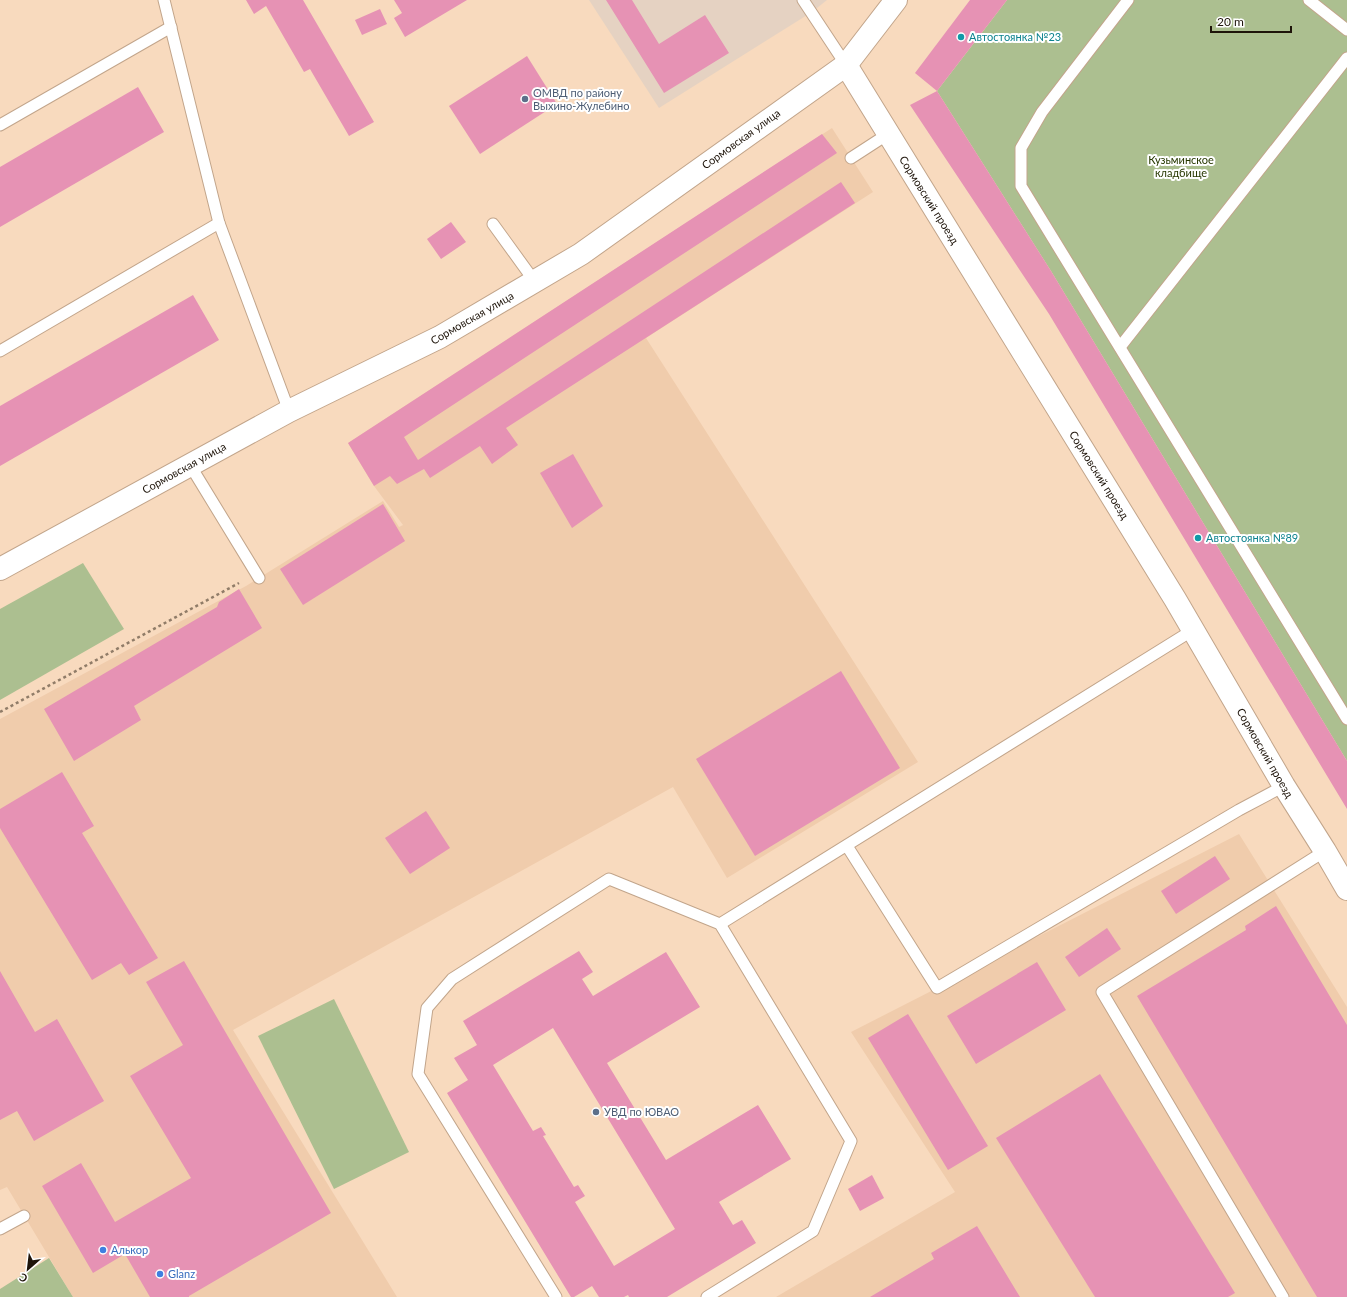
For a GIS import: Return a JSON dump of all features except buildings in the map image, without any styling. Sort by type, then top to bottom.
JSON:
[{"type":"street","name":"Сормовская улица","points":[[0,569],[289,411],[440,337],[582,254],[846,65],[896,0]]},
{"type":"street","name":"Сормовский проезд","points":[[846,65],[1193,630],[1284,786],[1347,889]]},
{"type":"lane","points":[[164,0],[219,223],[289,411]]},
{"type":"lane","points":[[804,0],[846,65]]},
{"type":"lane","points":[[1128,0],[1042,112],[1021,148],[1021,186],[1347,719]]},
{"type":"lane","points":[[1309,0],[1347,30]]},
{"type":"lane","points":[[0,126],[171,27]]},
{"type":"lane","points":[[1120,347],[1347,58]]},
{"type":"lane","points":[[851,158],[888,134]]},
{"type":"lane","points":[[0,351],[219,223]]},
{"type":"lane","points":[[493,224],[535,282]]},
{"type":"lane","points":[[190,465],[258,576]]},
{"type":"lane","points":[[720,924],[1193,630]]},
{"type":"lane","points":[[847,846],[937,988],[1228,817],[1284,786]]},
{"type":"lane","points":[[1283,1297],[1102,992],[1325,851]]},
{"type":"lane","points":[[556,1297],[418,1074],[426,1008],[452,979],[609,879],[720,924],[851,1141],[813,1231],[707,1297]]},
{"type":"lane","points":[[0,1229],[24,1216]]},
{"type":"path","points":[[0,712],[258,576]]},
{"type":"shaded area","points":[[589,0],[827,0],[812,12],[659,108]]},
{"type":"shaded area","points":[[832,128],[873,192],[646,338],[918,762],[727,878],[673,787],[233,1030],[397,1297],[73,1297],[7,1187],[0,1190],[0,719],[246,586],[383,501],[399,527],[403,525],[374,486],[348,443]]},
{"type":"shaded area","points":[[1239,834],[1347,1007],[1347,1297],[776,1297],[955,1192],[851,1032]]},
{"type":"green space","name":"Кузьминское кладбище","points":[[1007,0],[1347,0],[1347,761],[1051,271],[937,91]]},
{"type":"green space","points":[[83,563],[124,629],[0,700],[0,609]]},
{"type":"green space","points":[[334,999],[409,1152],[334,1189],[258,1036]]},
{"type":"green space","points":[[49,1258],[73,1297],[0,1297],[0,1289]]},
{"type":"place","name":"Автостоянка №23","points":[[961,37]]},
{"type":"place","name":"ОМВД по району Выхино-Жулебино","points":[[525,99]]},
{"type":"place","name":"Автостоянка №89","points":[[1198,538]]},
{"type":"place","name":"УВД по ЮВАО","points":[[596,1112]]},
{"type":"place","name":"Алькор","points":[[103,1250]]},
{"type":"place","name":"Glanz","points":[[160,1274]]}]
